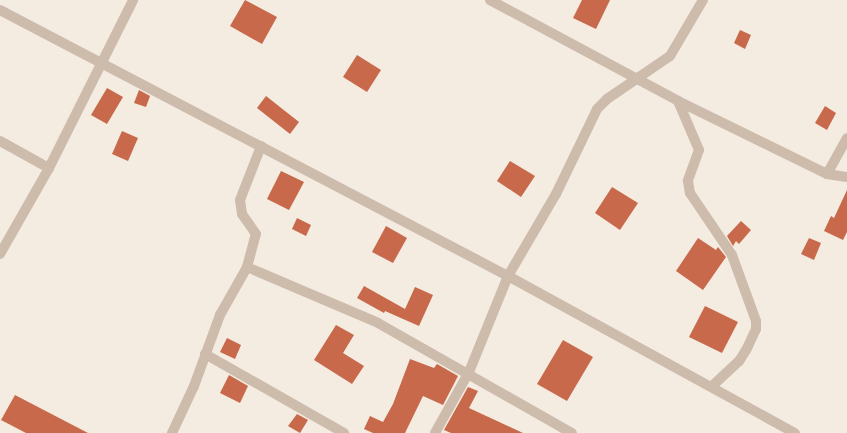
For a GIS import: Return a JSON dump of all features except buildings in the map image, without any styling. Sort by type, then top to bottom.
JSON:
[{"type":"street","points":[[0,254],[50,168],[133,0]]},
{"type":"street","points":[[490,0],[678,101],[827,174],[847,177]]},
{"type":"street","points":[[435,433],[468,372],[508,276],[556,194],[597,109],[607,99],[670,56],[703,0]]},
{"type":"street","points":[[0,10],[508,276],[712,386],[795,433]]},
{"type":"street","points":[[678,101],[699,150],[688,181],[690,193],[732,255],[753,306],[756,320],[756,329],[739,361],[712,386]]},
{"type":"street","points":[[827,174],[847,138]]},
{"type":"street","points":[[0,141],[50,168]]},
{"type":"street","points":[[172,433],[194,386],[220,315],[247,266],[256,234],[242,214],[240,200],[261,146]]},
{"type":"street","points":[[247,266],[378,323],[468,372],[572,433]]},
{"type":"street","points":[[205,354],[344,433]]}]
